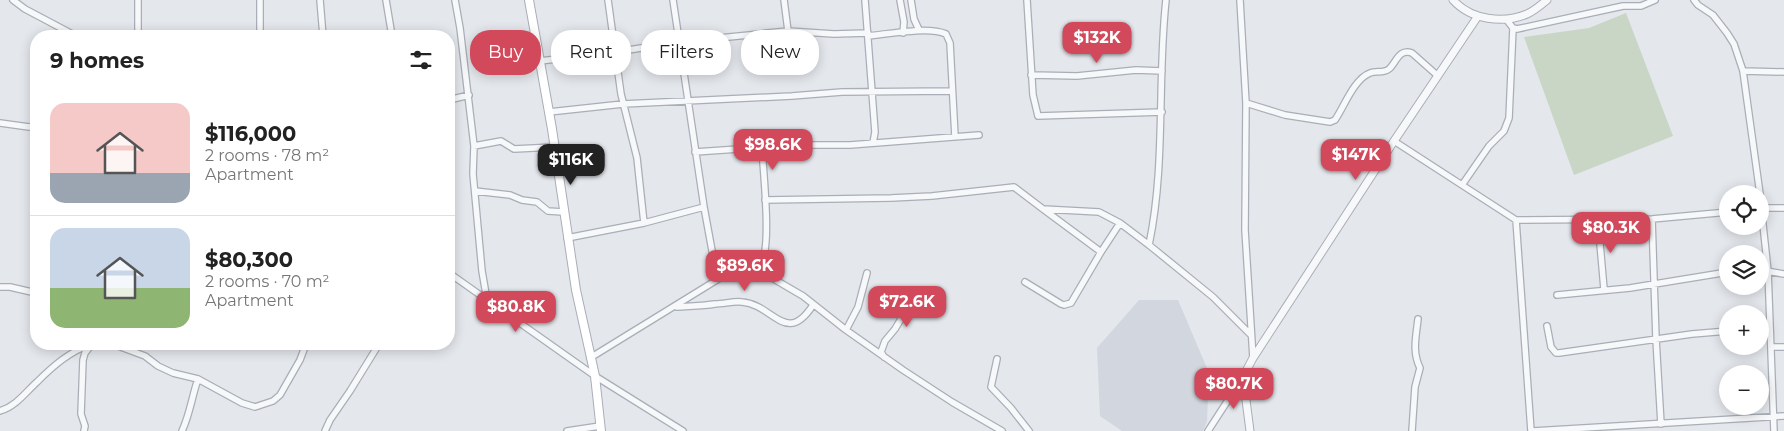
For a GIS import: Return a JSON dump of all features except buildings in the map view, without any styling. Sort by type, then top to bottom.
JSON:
[{"type":"main road","points":[[529,0],[534,30]]},
{"type":"main road","points":[[541,67],[576,290],[595,376],[601,429]]},
{"type":"street","points":[[13,0],[65,30]]},
{"type":"street","points":[[138,0],[138,30]]},
{"type":"street","points":[[260,0],[260,30]]},
{"type":"street","points":[[320,0],[322,30]]},
{"type":"street","points":[[386,0],[391,30]]},
{"type":"street","points":[[455,0],[474,146],[473,174],[482,271],[487,300]]},
{"type":"street","points":[[608,0],[613,30]]},
{"type":"street","points":[[673,0],[677,30]]},
{"type":"street","points":[[784,0],[788,30]]},
{"type":"street","points":[[865,0],[875,132],[873,143]]},
{"type":"street","points":[[900,0],[904,22],[903,33]]},
{"type":"street","points":[[911,0],[914,18],[919,30]]},
{"type":"street","points":[[1027,0],[1036,112],[1040,116],[1162,112]]},
{"type":"street","points":[[1149,244],[1155,215],[1162,112],[1162,34],[1166,0]]},
{"type":"street","points":[[1240,0],[1246,103],[1245,230],[1253,358]]},
{"type":"street","points":[[1453,0],[1458,5],[1478,16],[1492,19],[1506,19],[1528,13],[1547,0]]},
{"type":"street","points":[[1513,28],[1517,29],[1623,6],[1641,6],[1655,0]]},
{"type":"street","points":[[1694,0],[1713,15],[1734,44],[1743,71],[1759,185]]},
{"type":"street","points":[[1208,431],[1253,358],[1394,141],[1478,16]]},
{"type":"street","points":[[1462,185],[1489,146],[1504,131],[1510,118],[1513,28],[1506,19]]},
{"type":"street","points":[[819,33],[868,35],[919,30],[938,31],[946,34],[950,43],[954,137]]},
{"type":"street","points":[[1246,103],[1285,115],[1330,122],[1338,116],[1358,82],[1370,73],[1383,72],[1389,69],[1403,52],[1412,53],[1438,76]]},
{"type":"street","points":[[1032,75],[1077,76],[1136,70],[1162,71]]},
{"type":"street","points":[[1743,71],[1784,72]]},
{"type":"street","points":[[619,75],[623,104],[637,158],[644,223]]},
{"type":"street","points":[[684,75],[704,207],[713,256],[720,278]]},
{"type":"street","points":[[549,112],[623,104],[688,100],[842,92],[952,91]]},
{"type":"street","points":[[455,98],[468,95]]},
{"type":"street","points":[[0,123],[30,127]]},
{"type":"street","points":[[696,152],[799,145],[850,145],[979,135]]},
{"type":"street","points":[[474,146],[500,141],[514,149],[554,147]]},
{"type":"street","points":[[1394,141],[1516,220],[1652,220],[1719,213]]},
{"type":"street","points":[[755,268],[761,263],[766,249],[767,214],[762,148]]},
{"type":"street","points":[[765,200],[899,198],[1014,187],[1101,252]]},
{"type":"street","points":[[475,190],[510,195],[522,200],[537,202],[548,211],[563,212]]},
{"type":"street","points":[[567,238],[644,223],[704,207]]},
{"type":"street","points":[[1769,208],[1784,208]]},
{"type":"street","points":[[1043,209],[1099,212],[1120,224],[1149,244],[1213,297],[1251,335]]},
{"type":"street","points":[[1516,220],[1532,431],[1784,416]]},
{"type":"street","points":[[1652,220],[1661,424]]},
{"type":"street","points":[[1598,221],[1604,289]]},
{"type":"street","points":[[1025,282],[1064,305],[1071,303],[1120,224]]},
{"type":"street","points":[[590,358],[720,278],[744,268],[755,268],[803,296],[846,330],[952,402],[1002,431]]},
{"type":"street","points":[[1769,271],[1784,274]]},
{"type":"street","points":[[846,330],[858,307],[867,273]]},
{"type":"street","points":[[1557,295],[1655,284],[1719,273]]},
{"type":"street","points":[[455,277],[595,376],[683,431]]},
{"type":"street","points":[[0,287],[30,291]]},
{"type":"street","points":[[1769,295],[1774,431]]},
{"type":"street","points":[[884,357],[881,352],[885,341],[895,329],[914,297]]},
{"type":"street","points":[[674,307],[742,302],[759,306],[774,318],[789,324],[805,318],[813,305]]},
{"type":"street","points":[[1412,431],[1415,387],[1420,368],[1414,354],[1418,319]]},
{"type":"street","points":[[1547,326],[1551,347],[1556,353],[1719,332]]},
{"type":"street","points":[[1771,347],[1784,347]]},
{"type":"street","points":[[0,412],[16,404],[51,368],[75,350]]},
{"type":"street","points":[[84,431],[85,426],[81,414],[83,360],[87,350]]},
{"type":"street","points":[[129,350],[145,356],[158,366],[172,373],[198,378],[242,403],[255,407],[274,400],[280,395],[304,350]]},
{"type":"street","points":[[325,431],[330,420],[375,350]]},
{"type":"street","points":[[997,359],[991,387],[1029,431]]},
{"type":"street","points":[[1243,377],[1250,431]]},
{"type":"street","points":[[182,431],[190,410],[198,378]]},
{"type":"street","points":[[567,431],[601,429]]},
{"type":"shaded area","points":[[1139,300],[1178,300],[1209,373],[1207,421],[1203,431],[1122,431],[1100,416],[1097,348]]},
{"type":"green space","points":[[1626,13],[1673,136],[1574,175],[1524,37],[1589,28]]}]
